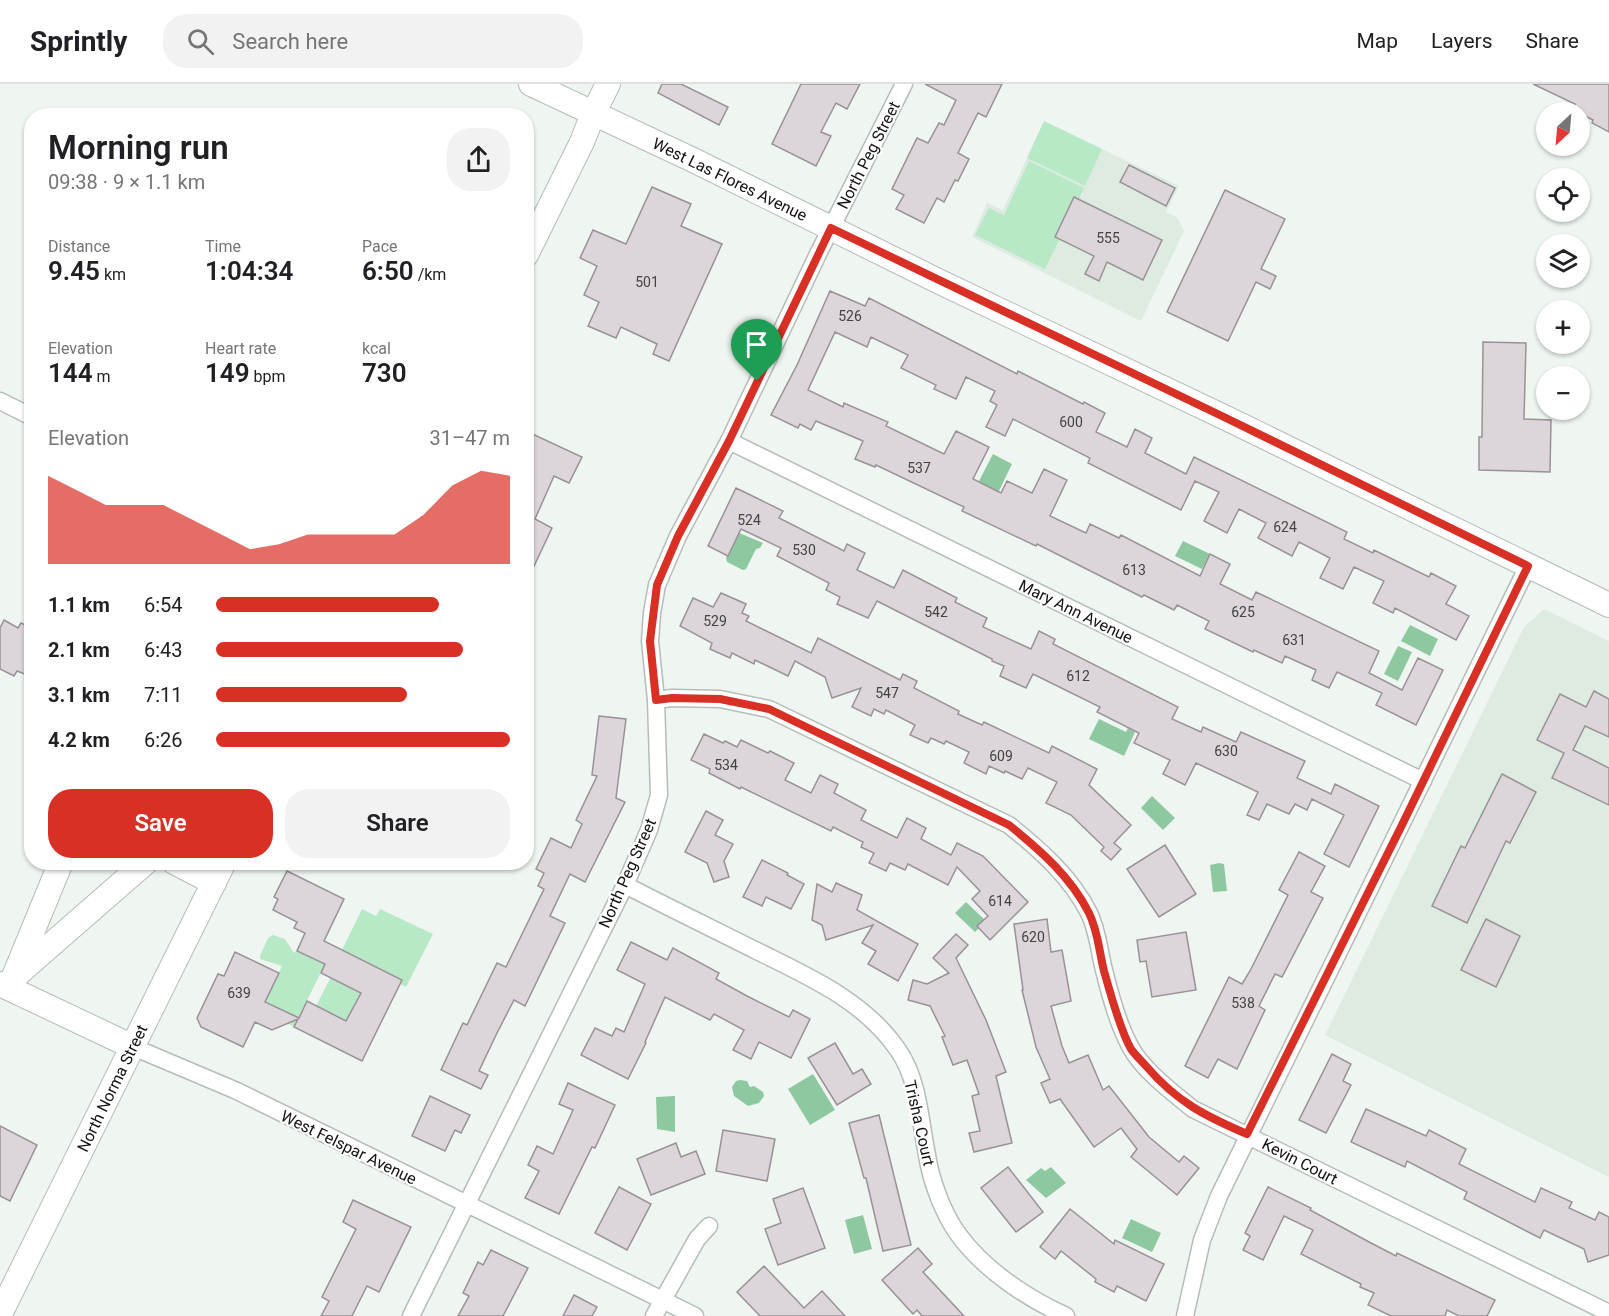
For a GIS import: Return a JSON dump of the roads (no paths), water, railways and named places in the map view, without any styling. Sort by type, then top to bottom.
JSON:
[{"type":"main road","name":"West Las Flores Avenue","points":[[531,84],[1609,605]]},
{"type":"main road","points":[[534,239],[608,84]]},
{"type":"main road","points":[[8,983],[57,870]]},
{"type":"main road","points":[[8,983],[137,870]]},
{"type":"main road","name":"North Norma Street","points":[[0,1314],[219,873]]},
{"type":"main road","name":"West Felspar Avenue","points":[[8,983],[133,1047]]},
{"type":"street","name":"North Peg Street","points":[[411,1316],[625,885],[649,830],[659,795],[656,700],[650,641],[657,585],[678,536],[729,441],[831,228],[904,84]]},
{"type":"street","points":[[0,401],[24,413]]},
{"type":"street","name":"Mary Ann Avenue","points":[[729,441],[1423,781]]},
{"type":"street","points":[[1185,1316],[1202,1240],[1247,1134],[1528,566]]},
{"type":"street","name":"Kevin Court","points":[[656,700],[720,699],[769,709],[1009,825],[1059,870],[1089,912],[1107,980],[1131,1049],[1160,1082],[1192,1109],[1609,1313]]},
{"type":"street","name":"Trisha Court","points":[[625,885],[809,977],[843,997],[874,1021],[899,1052],[914,1087],[924,1129],[930,1170],[942,1203],[958,1234],[983,1261],[1013,1285],[1066,1316]]},
{"type":"street","name":"West Felspar Avenue","points":[[133,1047],[237,1091],[695,1316]]},
{"type":"street","points":[[654,1316],[697,1239],[709,1226]]}]
